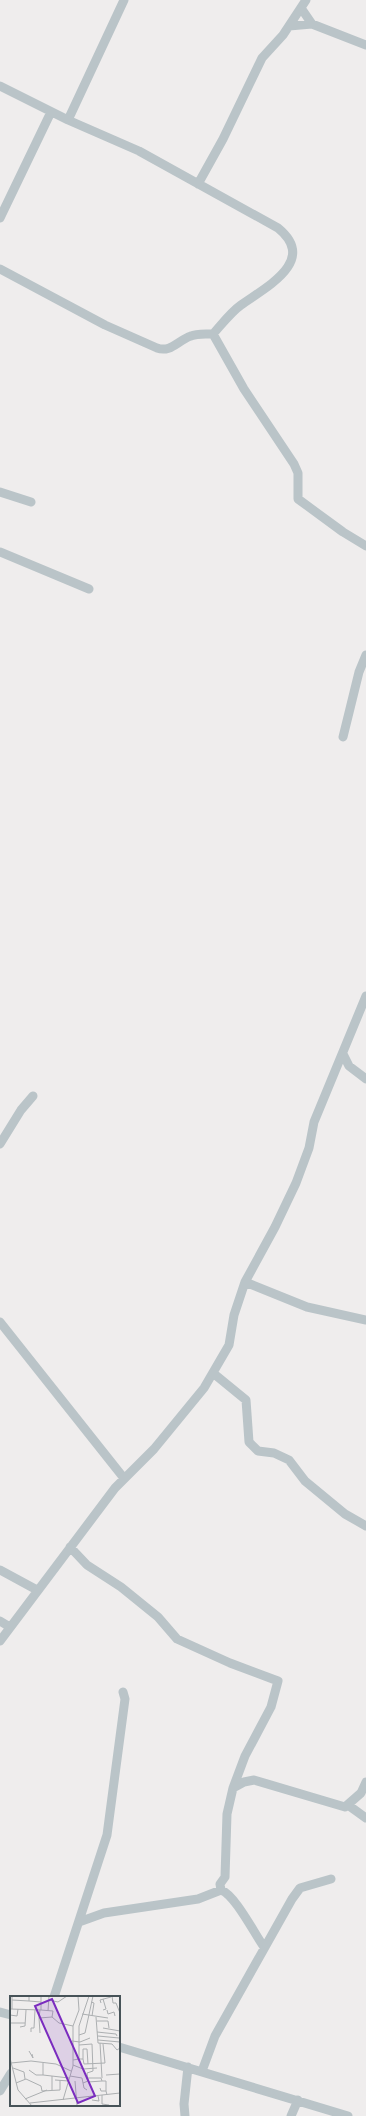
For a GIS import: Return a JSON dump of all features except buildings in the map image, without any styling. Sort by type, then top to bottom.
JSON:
[{"type":"street","points":[[68,120],[124,0]]},
{"type":"street","points":[[198,184],[223,140],[262,58],[290,26],[306,0]]},
{"type":"street","points":[[301,8],[312,24]]},
{"type":"street","points":[[290,26],[312,24],[366,45]]},
{"type":"street","points":[[0,86],[68,120],[139,151],[278,228],[289,237],[292,246],[290,261],[280,277],[272,285],[240,306],[213,334],[193,335],[175,346],[160,349],[105,324],[0,270]]},
{"type":"street","points":[[0,218],[51,112]]},
{"type":"street","points":[[213,334],[244,389],[294,464],[298,473],[297,493],[300,502],[366,546]]},
{"type":"street","points":[[0,492],[31,502]]},
{"type":"street","points":[[0,552],[89,589]]},
{"type":"street","points":[[343,737],[359,672],[366,655]]},
{"type":"street","points":[[0,1641],[123,1478],[154,1449],[204,1388],[229,1345],[234,1315],[245,1282],[275,1227],[296,1183],[309,1148],[314,1122],[366,996]]},
{"type":"street","points":[[343,1054],[349,1066],[366,1078]]},
{"type":"street","points":[[337,1067],[349,1066]]},
{"type":"street","points":[[0,1144],[21,1110],[33,1096]]},
{"type":"street","points":[[245,1282],[307,1307],[366,1320]]},
{"type":"street","points":[[0,1322],[123,1478]]},
{"type":"street","points":[[213,1372],[246,1400],[249,1442],[258,1451],[274,1453],[289,1460],[305,1481],[345,1514],[366,1526]]},
{"type":"street","points":[[70,1547],[87,1565],[121,1587],[158,1617],[177,1638],[230,1663],[278,1681],[271,1707],[245,1756],[233,1788],[228,1814],[224,1877],[220,1884],[221,1890]]},
{"type":"street","points":[[0,1570],[37,1590]]},
{"type":"street","points":[[0,1621],[10,1627]]},
{"type":"street","points":[[54,1996],[107,1835],[125,1699],[123,1692]]},
{"type":"street","points":[[233,1788],[244,1782],[254,1780],[345,1806],[361,1793],[366,1782]]},
{"type":"street","points":[[348,1804],[366,1818]]},
{"type":"street","points":[[202,2072],[215,2036],[264,1947],[300,1888],[331,1879]]},
{"type":"street","points":[[79,1922],[104,1913],[198,1900],[221,1890],[227,1892],[239,1906],[249,1926],[264,1947]]},
{"type":"street","points":[[0,2012],[10,2015]]},
{"type":"street","points":[[120,2047],[348,2116]]},
{"type":"street","points":[[185,2116],[184,2104],[188,2068]]},
{"type":"street","points":[[0,2091],[10,2075]]},
{"type":"street","points":[[292,2116],[298,2100]]}]
